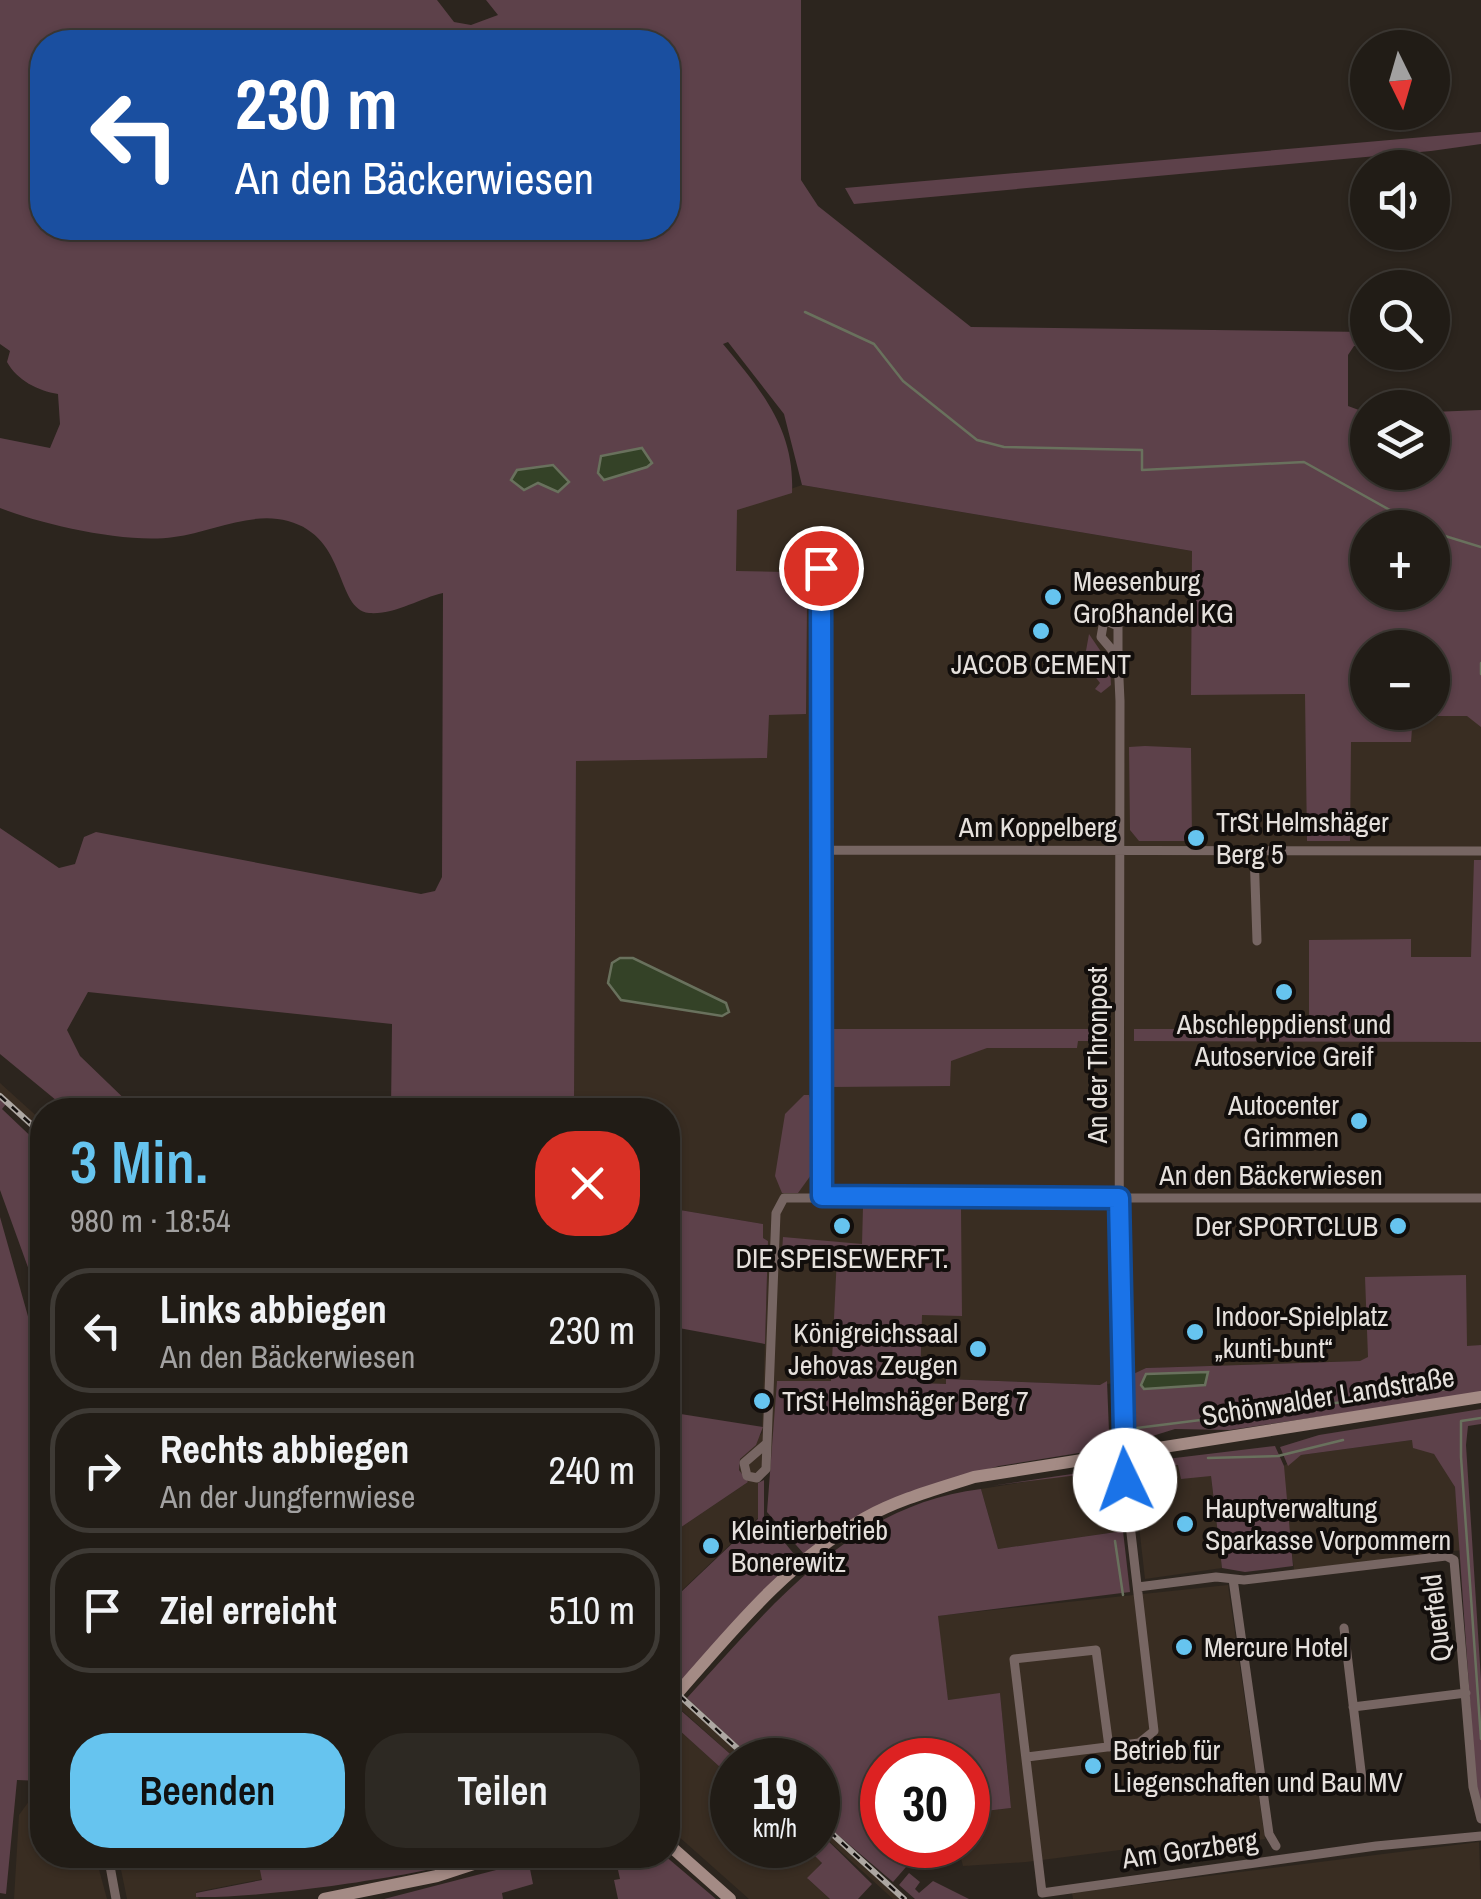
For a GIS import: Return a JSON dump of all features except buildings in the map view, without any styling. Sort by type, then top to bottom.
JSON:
[{"type":"main road","name":"Schönwalder Landstraße","points":[[680,1691],[779,1582],[866,1517],[974,1478],[1481,1397]]},
{"type":"main road","points":[[680,1855],[730,1899]]},
{"type":"main road","points":[[324,1899],[461,1868]]},
{"type":"street","points":[[822,598],[822,1196]]},
{"type":"street","name":"An der Thronpost","points":[[1118,657],[1122,1453]]},
{"type":"street","name":"Am Koppelberg","points":[[822,850],[1481,851]]},
{"type":"street","points":[[1254,851],[1257,942]]},
{"type":"street","name":"An den Bäckerwiesen","points":[[766,1444],[777,1207],[790,1196],[1481,1198]]},
{"type":"street","points":[[1027,1756],[1139,1743],[1154,1732],[1122,1453]]},
{"type":"street","name":"Querfeld","points":[[1239,1579],[1446,1556],[1454,1560],[1473,1787],[1481,1819]]},
{"type":"street","points":[[1138,1588],[1216,1576],[1239,1579],[1269,1834],[1276,1846]]},
{"type":"street","points":[[1344,1628],[1363,1788]]},
{"type":"street","name":"Am Gorzberg","points":[[1109,1747],[1096,1650],[1014,1660],[1042,1893],[1376,1846],[1481,1836]]},
{"type":"street","points":[[1354,1707],[1466,1693]]},
{"type":"street","points":[[110,1868],[116,1899]]},
{"type":"shaded area","points":[[0,0],[437,0],[454,22],[471,25],[498,15],[486,0],[801,0],[801,180],[818,206],[971,327],[1350,332],[1350,490],[1450,490],[1450,411],[1481,410],[1481,727],[1467,716],[1450,716],[1450,630],[1350,630],[1350,730],[1412,730],[1411,742],[1351,742],[1350,841],[1307,841],[1305,694],[1191,695],[1192,551],[802,485],[784,414],[728,342],[723,344],[763,395],[782,431],[792,493],[737,510],[736,571],[785,572],[807,603],[806,714],[769,715],[767,758],[576,761],[574,1098],[391,1098],[392,1024],[88,992],[67,1030],[80,1056],[124,1098],[53,1098],[0,1054],[0,828],[59,868],[75,864],[84,837],[96,832],[421,894],[435,891],[442,877],[443,593],[388,611],[369,613],[358,609],[321,542],[307,529],[288,521],[260,519],[174,537],[133,538],[39,521],[0,508],[0,438],[50,448],[60,424],[58,394],[22,379],[7,362],[10,351],[0,344]]},
{"type":"shaded area","points":[[1481,132],[1481,144],[1438,150],[1350,150],[1350,158],[854,204],[845,188]]},
{"type":"shaded area","points":[[642,448],[652,463],[647,467],[604,480],[598,473],[601,456]]},
{"type":"shaded area","points":[[553,465],[569,482],[558,492],[538,483],[524,490],[511,480],[517,470]]},
{"type":"shaded area","points":[[802,485],[1192,551],[1350,588],[1350,610],[1450,610],[1450,600],[1481,603],[1481,1345],[1360,1361],[1146,1368],[1130,1376],[1130,1381],[1100,1385],[947,1379],[946,1384],[777,1381],[773,1467],[758,1483],[758,1518],[680,1592],[680,1528],[748,1482],[739,1470],[740,1459],[762,1433],[768,1241],[763,1238],[763,1224],[680,1210],[680,1098],[574,1098],[577,564]]},
{"type":"shaded area","points":[[1089,634],[1110,665],[1111,685],[1101,693],[1095,689],[1100,683],[1084,662]]},
{"type":"shaded area","points":[[1129,747],[1191,748],[1192,841],[1139,841],[1130,830]]},
{"type":"shaded area","points":[[1474,860],[1481,860],[1481,1042],[1134,1041],[1134,1029],[1309,1029],[1309,940],[1411,939],[1411,957],[1471,957]]},
{"type":"shaded area","points":[[620,958],[633,958],[726,1003],[729,1012],[722,1016],[621,1000],[608,983],[612,963]]},
{"type":"shaded area","points":[[831,1029],[1092,1029],[1091,1041],[1078,1041],[1077,1048],[987,1048],[951,1061],[950,1086],[831,1087]]},
{"type":"shaded area","points":[[0,1083],[30,1110],[30,1126],[0,1099]]},
{"type":"shaded area","points":[[804,1095],[809,1095],[811,1102],[811,1175],[798,1193],[782,1193],[775,1176],[785,1114]]},
{"type":"shaded area","points":[[0,1099],[6,1104],[2,1109],[30,1136],[30,1273],[0,1190]]},
{"type":"shaded area","points":[[863,1207],[961,1208],[962,1316],[922,1315],[920,1383],[946,1384],[946,1379],[1100,1385],[1107,1381],[1109,1432],[1098,1440],[1097,1450],[999,1466],[931,1486],[804,1554],[767,1512],[777,1381],[831,1381],[837,1256],[782,1252],[783,1237],[862,1244]]},
{"type":"shaded area","points":[[680,1210],[763,1224],[763,1238],[768,1241],[765,1344],[680,1328]]},
{"type":"shaded area","points":[[0,1217],[30,1323],[30,1781],[17,1780],[6,1894],[0,1893]]},
{"type":"shaded area","points":[[1466,1275],[1467,1346],[1481,1345],[1481,1393],[1230,1430],[1175,1429],[1146,1438],[1134,1430],[1129,1376],[1146,1368],[1360,1361],[1368,1357],[1365,1277]]},
{"type":"shaded area","points":[[1208,1372],[1205,1385],[1144,1389],[1141,1385],[1146,1374]]},
{"type":"shaded area","points":[[1481,1409],[1481,1424],[1468,1426],[1466,1445],[1481,1680],[1481,1804],[1476,1786],[1455,1487],[1434,1454],[1413,1448],[1412,1440],[1301,1455],[1288,1466],[1280,1447],[1319,1435]]},
{"type":"shaded area","points":[[680,1414],[763,1427],[756,1445],[740,1459],[739,1470],[748,1482],[680,1528]]},
{"type":"shaded area","points":[[1412,1440],[1434,1454],[1449,1473],[1455,1487],[1463,1550],[1294,1570],[1282,1467],[1301,1455]]},
{"type":"shaded area","points":[[1275,1446],[1284,1466],[1293,1566],[1245,1572],[1222,1568],[1211,1476],[1181,1479],[1178,1465],[1151,1469],[1134,1481],[1150,1461]]},
{"type":"shaded area","points":[[1179,1465],[1211,1476],[1222,1568],[1145,1579],[1134,1481],[1151,1469]]},
{"type":"shaded area","points":[[1099,1470],[1117,1481],[1123,1531],[998,1549],[981,1489]]},
{"type":"shaded area","points":[[1099,1470],[1117,1481],[1121,1517],[1112,1522],[1097,1521],[1084,1511],[1089,1510],[1085,1478],[1078,1475],[991,1486]]},
{"type":"shaded area","points":[[764,1480],[764,1517],[798,1559],[680,1683],[680,1593],[758,1519],[758,1483]]},
{"type":"shaded area","points":[[981,1489],[998,1549],[1123,1531],[1130,1592],[938,1616],[948,1700],[1000,1693],[1011,1808],[990,1810],[990,1738],[860,1738],[860,1854],[840,1837],[840,1738],[730,1738],[687,1698],[749,1630],[816,1566],[852,1538],[891,1516],[934,1499]]},
{"type":"shaded area","points":[[1228,1585],[1265,1839],[1161,1854],[1159,1845],[990,1864],[990,1810],[1011,1808],[1000,1694],[948,1700],[937,1616]]},
{"type":"shaded area","points":[[680,1691],[730,1738],[713,1738],[680,1709]]},
{"type":"shaded area","points":[[680,1710],[712,1738],[710,1758],[680,1731]]},
{"type":"shaded area","points":[[680,1731],[710,1758],[710,1864],[680,1838]]},
{"type":"shaded area","points":[[30,1800],[30,1868],[99,1868],[107,1899],[14,1899],[19,1815]]},
{"type":"shaded area","points":[[840,1838],[860,1856],[860,1868],[873,1868],[907,1899],[893,1899],[840,1851]]},
{"type":"shaded area","points":[[1479,1842],[1481,1899],[1073,1899],[1072,1893]]},
{"type":"shaded area","points":[[840,1853],[872,1884],[858,1899],[830,1899],[807,1878],[817,1868],[840,1868]]},
{"type":"shaded area","points":[[121,1868],[260,1868],[263,1879],[196,1892],[199,1899],[127,1899]]},
{"type":"shaded area","points":[[260,1868],[436,1868],[341,1885],[196,1897],[196,1893],[262,1880]]},
{"type":"shaded area","points":[[530,1868],[533,1884],[502,1893],[503,1899],[384,1899],[500,1869]]},
{"type":"shaded area","points":[[679,1868],[716,1899],[618,1899],[614,1880],[620,1879],[618,1870]]},
{"type":"shaded area","points":[[714,1868],[817,1868],[808,1879],[830,1899],[749,1899]]},
{"type":"shaded area","points":[[877,1868],[905,1868],[893,1882]]},
{"type":"shaded area","points":[[909,1873],[920,1882],[915,1889],[919,1893],[933,1881],[969,1899],[915,1899],[899,1885]]},
{"type":"waterway","points":[[805,312],[874,344],[903,381],[977,440],[1004,447],[1142,450],[1142,470],[1304,462],[1390,510]]},
{"type":"waterway","points":[[1450,538],[1481,547]]},
{"type":"waterway","points":[[1481,663],[1481,674]]},
{"type":"waterway","points":[[1137,1428],[1454,1388]]},
{"type":"waterway","points":[[1481,1418],[1461,1421],[1481,1739]]},
{"type":"waterway","points":[[1208,1458],[1278,1456],[1343,1440]]},
{"type":"waterway","points":[[1110,1493],[1112,1516]]},
{"type":"waterway","points":[[1115,1541],[1123,1595]]},
{"type":"railway","points":[[0,1096],[30,1123]]},
{"type":"railway","points":[[680,1696],[726,1738]]},
{"type":"railway","points":[[840,1841],[904,1899]]},
{"type":"place","name":"Meesenburg Großhandel KG","points":[[1053,597]]},
{"type":"place","name":"JACOB CEMENT","points":[[1041,631]]},
{"type":"place","name":"TrSt Helmshäger Berg 5","points":[[1196,838]]},
{"type":"place","name":"Abschleppdienst und Autoservice Greif","points":[[1284,992]]},
{"type":"place","name":"Autocenter Grimmen","points":[[1359,1121]]},
{"type":"place","name":"DIE SPEISEWERFT.","points":[[842,1226]]},
{"type":"place","name":"Der SPORTCLUB","points":[[1398,1226]]},
{"type":"place","name":"Indoor-Spielplatz „kunti-bunt“","points":[[1195,1332]]},
{"type":"place","name":"Königreichssaal Jehovas Zeugen","points":[[978,1349]]},
{"type":"place","name":"TrSt Helmshäger Berg 7","points":[[762,1401]]},
{"type":"place","name":"Hauptverwaltung Sparkasse Vorpommern","points":[[1185,1524]]},
{"type":"place","name":"Kleintierbetrieb Bonerewitz","points":[[711,1546]]},
{"type":"place","name":"Mercure Hotel","points":[[1184,1647]]},
{"type":"place","name":"Betrieb für Liegenschaften und Bau MV","points":[[1093,1766]]},
{"type":"route","points":[[821,568],[822,1196],[1119,1198],[1119,1362],[1125,1480]]}]
